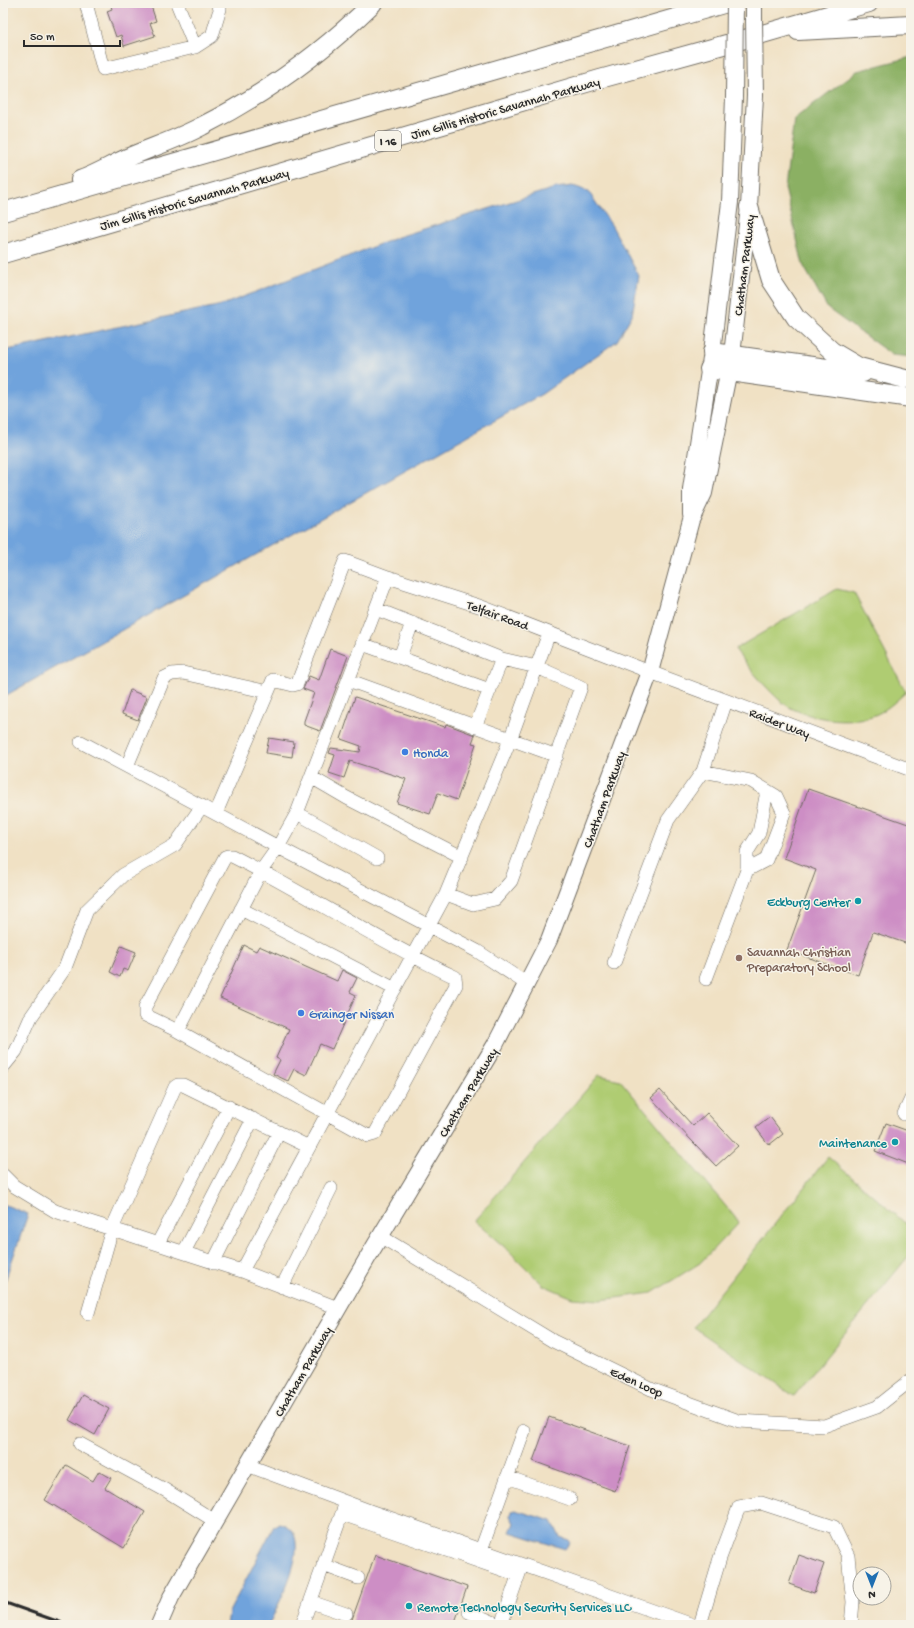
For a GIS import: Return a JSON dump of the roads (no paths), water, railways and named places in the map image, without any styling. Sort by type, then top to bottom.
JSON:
[{"type":"highway","points":[[3,212],[96,174],[126,158],[201,127],[259,95],[312,58],[352,24],[373,3]]},
{"type":"highway","points":[[3,212],[727,3]]},
{"type":"highway","name":"Jim Gillis Historic Savannah Parkway","points":[[3,254],[592,81],[774,31],[869,3]]},
{"type":"highway","points":[[774,31],[911,25]]},
{"type":"highway","points":[[749,207],[771,280],[796,318],[832,351],[859,367],[908,379]]},
{"type":"highway","points":[[710,360],[911,398]]},
{"type":"highway","points":[[731,363],[908,379]]},
{"type":"main road","name":"Chatham Parkway","points":[[691,520],[691,489],[710,360],[730,202],[734,97],[735,3]]},
{"type":"main road","name":"Chatham Parkway","points":[[159,1625],[171,1597],[247,1465],[380,1236],[495,1045],[550,940],[650,672],[691,520],[704,493],[731,363],[749,207],[755,96],[754,3]]},
{"type":"street","points":[[86,3],[103,69],[195,47],[212,36],[220,10],[218,3]]},
{"type":"street","points":[[177,3],[195,47]]},
{"type":"street","name":"Telfair Road","points":[[268,692],[273,680],[293,685],[297,684],[345,561],[388,577],[482,607],[650,672]]},
{"type":"street","points":[[178,1031],[261,871],[278,846],[297,813],[388,577]]},
{"type":"street","points":[[376,609],[502,659],[537,667],[581,687],[511,880],[495,899],[473,904],[446,894]]},
{"type":"street","points":[[400,657],[412,623]]},
{"type":"street","points":[[242,1271],[446,894],[510,740],[549,633]]},
{"type":"street","points":[[362,644],[490,690]]},
{"type":"street","points":[[475,727],[502,659]]},
{"type":"street","name":"Raider Way","points":[[650,672],[911,770]]},
{"type":"street","points":[[127,766],[164,678],[172,674],[183,673],[268,692],[216,813]]},
{"type":"street","points":[[348,680],[557,756]]},
{"type":"street","points":[[614,963],[668,820],[703,770],[726,701]]},
{"type":"street","points":[[81,742],[477,951],[527,984]]},
{"type":"street","points":[[703,770],[751,781],[776,796],[784,813],[766,860],[747,870]]},
{"type":"street","points":[[311,777],[347,798],[462,856]]},
{"type":"street","points":[[706,979],[747,870],[747,852],[759,832],[767,791]]},
{"type":"street","points":[[3,1067],[16,1051],[30,1018],[65,968],[87,910],[123,875],[175,845],[202,806]]},
{"type":"street","points":[[297,813],[377,858]]},
{"type":"street","points":[[232,856],[261,871],[412,957],[455,977],[456,985],[375,1134],[368,1136],[178,1031],[145,1015],[145,1007],[225,857],[232,856]]},
{"type":"street","points":[[241,908],[395,989]]},
{"type":"street","points":[[88,1313],[112,1229],[175,1087],[178,1085],[183,1085],[309,1147]]},
{"type":"street","points":[[904,1114],[911,1099]]},
{"type":"street","points":[[158,1243],[229,1107]]},
{"type":"street","points":[[184,1252],[253,1119]]},
{"type":"street","points":[[213,1262],[279,1132]]},
{"type":"street","points":[[3,1175],[14,1186],[56,1211],[242,1271],[338,1308]]},
{"type":"street","points":[[282,1286],[331,1188]]},
{"type":"street","name":"Eden Loop","points":[[380,1236],[552,1341],[650,1389],[739,1420],[824,1426],[876,1406],[911,1380]]},
{"type":"street","points":[[481,1550],[524,1431]]},
{"type":"street","points":[[80,1444],[165,1490],[215,1521]]},
{"type":"street","points":[[247,1465],[344,1508],[521,1570],[693,1625]]},
{"type":"street","points":[[507,1477],[570,1499]]},
{"type":"street","points":[[700,1625],[720,1558],[739,1507],[761,1503],[834,1527],[848,1556],[853,1602],[851,1625]]},
{"type":"street","points":[[344,1508],[481,1550],[521,1570]]},
{"type":"street","points":[[302,1625],[344,1508]]},
{"type":"street","points":[[324,1565],[358,1578]]},
{"type":"street","points":[[469,1612],[500,1625],[521,1570]]},
{"type":"street","points":[[311,1602],[346,1614]]},
{"type":"water","points":[[573,186],[588,191],[612,226],[639,276],[632,315],[617,341],[542,394],[3,697],[3,351],[222,305],[398,237],[555,188]]},
{"type":"water","points":[[3,1204],[28,1214],[3,1287]]},
{"type":"water","points":[[515,1510],[552,1521],[560,1537],[569,1540],[570,1542],[565,1549],[510,1532],[514,1523],[510,1516],[511,1511]]},
{"type":"water","points":[[279,1523],[290,1529],[296,1540],[296,1553],[287,1585],[269,1625],[227,1625],[229,1612],[274,1526]]},
{"type":"railway","points":[[3,1602],[68,1625]]},
{"type":"place","name":"Honda","points":[[405,752]]},
{"type":"place","name":"Eckburg Center","points":[[858,901]]},
{"type":"place","name":"Savannah Christian Preparatory School","points":[[739,958]]},
{"type":"place","name":"Grainger Nissan","points":[[301,1013]]},
{"type":"place","name":"Maintenance","points":[[895,1142]]},
{"type":"place","name":"Remote Technology Security Services LLC","points":[[409,1606]]}]
